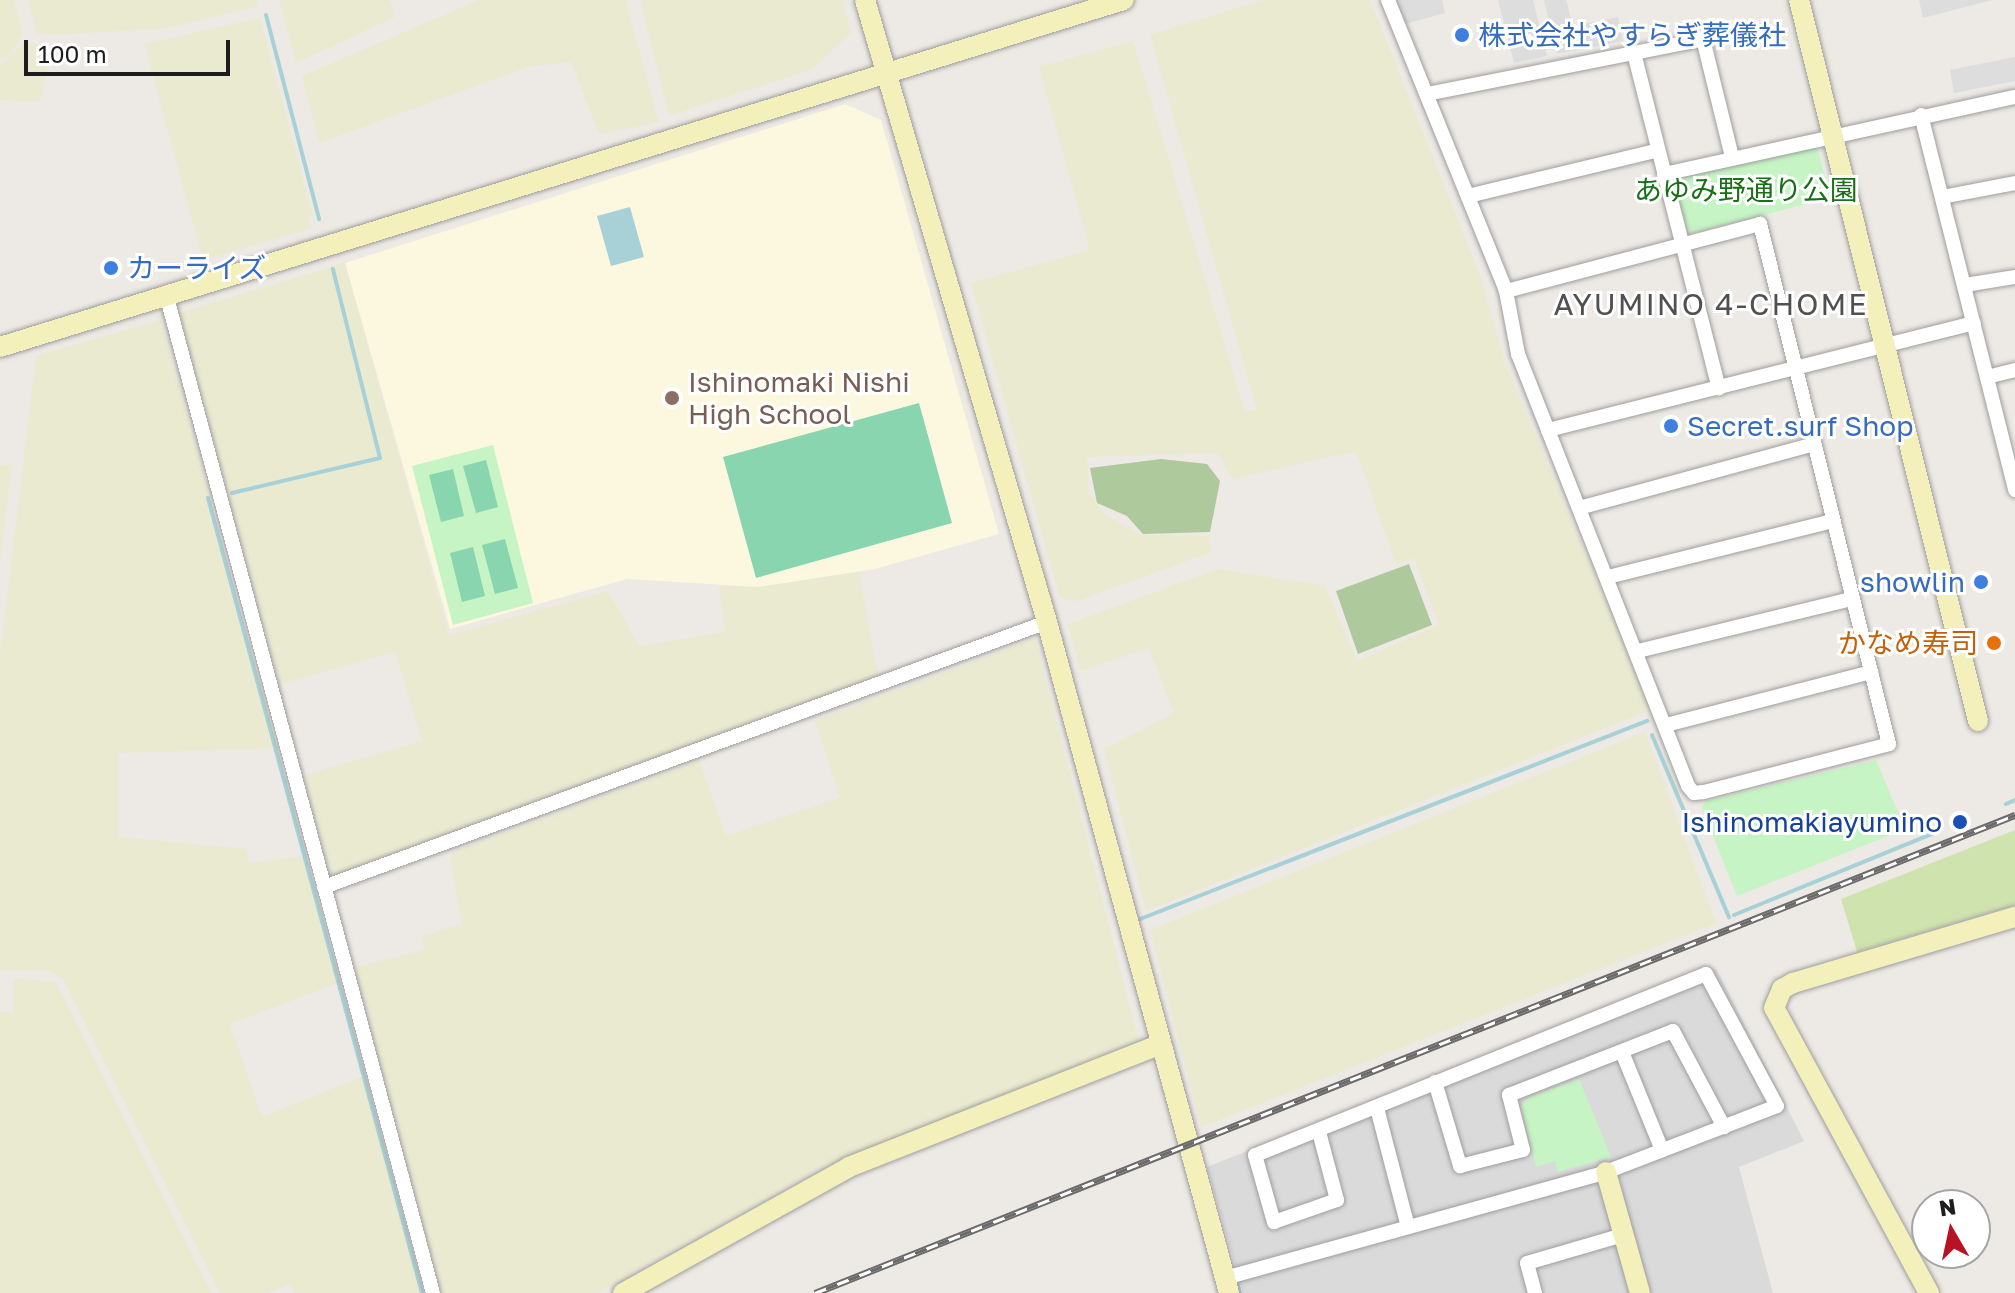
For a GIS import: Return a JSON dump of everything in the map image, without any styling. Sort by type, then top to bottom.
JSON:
[{"type":"street","points":[[865,0],[1047,622],[1158,1045],[1227,1285],[1408,1227],[1606,1172],[1777,1106],[1706,974],[1435,1082],[1319,1132],[1255,1155],[1274,1222],[1337,1200],[1319,1132]]},
{"type":"street","points":[[0,347],[1124,0]]},
{"type":"street","points":[[1388,0],[1506,291],[1518,354],[1638,651],[1688,786],[1694,793],[1704,792],[1889,744],[1760,224],[1682,242],[1506,291]]},
{"type":"street","points":[[1799,0],[1978,721]]},
{"type":"street","points":[[1427,94],[1699,40],[1704,43],[1732,157]]},
{"type":"street","points":[[1634,53],[1656,151],[1719,388]]},
{"type":"street","points":[[1664,174],[1832,133],[2015,97]]},
{"type":"street","points":[[1921,115],[2012,466],[2015,490]]},
{"type":"street","points":[[1468,196],[1656,151]]},
{"type":"street","points":[[1942,197],[2015,183]]},
{"type":"street","points":[[1965,285],[2015,277]]},
{"type":"street","points":[[166,294],[433,1293]]},
{"type":"street","points":[[1548,430],[1974,323]]},
{"type":"street","points":[[1987,377],[2015,370]]},
{"type":"street","points":[[1579,508],[1814,444]]},
{"type":"street","points":[[1608,577],[1833,521]]},
{"type":"street","points":[[1638,651],[1852,599]]},
{"type":"street","points":[[324,887],[1047,622]]},
{"type":"street","points":[[1666,725],[1871,672]]},
{"type":"street","points":[[1929,1293],[1774,1008],[1782,989],[1793,983],[2015,917]]},
{"type":"street","points":[[1435,1082],[1460,1166],[1523,1150],[1509,1095],[1673,1031],[1724,1127]]},
{"type":"street","points":[[623,1293],[849,1167],[1158,1045]]},
{"type":"street","points":[[1622,1052],[1662,1150]]},
{"type":"street","points":[[1377,1108],[1408,1227]]},
{"type":"street","points":[[1606,1172],[1640,1293]]},
{"type":"street","points":[[1535,1293],[1527,1263],[1623,1235]]},
{"type":"shaded area","points":[[1395,0],[1442,0],[1445,13],[1405,24]]},
{"type":"shaded area","points":[[1498,0],[1533,0],[1547,56],[1514,63]]},
{"type":"shaded area","points":[[1544,0],[1566,0],[1573,26],[1618,17],[1623,41],[1557,54]]},
{"type":"shaded area","points":[[1919,0],[1992,0],[1923,18]]},
{"type":"shaded area","points":[[2015,57],[2015,81],[1954,93],[1950,70]]},
{"type":"shaded area","name":"Ishinomaki Nishi High School","points":[[845,104],[881,120],[999,534],[875,569],[759,587],[627,579],[450,629],[345,263]]},
{"type":"shaded area","points":[[1708,966],[1717,970],[1804,1141],[1739,1167],[1773,1293],[1243,1293],[1207,1167]]},
{"type":"green space","points":[[0,0],[14,0],[23,34],[9,56],[0,59]]},
{"type":"green space","points":[[28,0],[257,0],[258,6],[168,28],[53,35],[36,33]]},
{"type":"green space","points":[[279,0],[390,0],[395,17],[296,63]]},
{"type":"green space","points":[[479,0],[625,0],[659,122],[599,134],[571,62],[528,67],[319,143],[302,76]]},
{"type":"green space","points":[[640,0],[843,0],[851,33],[811,70],[669,115]]},
{"type":"green space","points":[[1263,0],[1370,0],[1480,275],[1506,366],[1649,703],[1645,712],[1146,911],[1104,749],[1174,713],[1149,648],[1080,671],[1068,624],[1218,569],[1325,586],[1357,661],[1439,625],[1414,558],[1396,564],[1356,451],[1233,479],[1217,453],[1087,457],[1089,494],[1107,516],[1141,535],[1208,536],[1212,552],[1077,601],[1060,598],[971,283],[1090,250],[1039,67],[1133,41],[1245,412],[1257,410],[1150,35]]},
{"type":"green space","points":[[260,18],[313,216],[308,218],[312,228],[203,260],[144,44]]},
{"type":"green space","points":[[26,41],[51,49],[40,102],[0,100],[0,66]]},
{"type":"green space","name":"あゆみ野通り公園","points":[[1809,144],[1818,150],[1830,198],[1692,233],[1683,227],[1673,186],[1677,177]]},
{"type":"green space","points":[[345,263],[449,635],[608,591],[639,646],[725,632],[719,586],[759,587],[859,572],[879,680],[331,879],[304,775],[422,741],[395,652],[280,684],[180,313]]},
{"type":"green space","points":[[161,320],[278,748],[118,753],[119,837],[246,849],[249,863],[303,856],[338,983],[230,1024],[262,1117],[364,1076],[424,1293],[294,1293],[292,1284],[267,1293],[220,1293],[63,979],[49,971],[0,970],[0,656],[36,356]]},
{"type":"green space","points":[[919,403],[952,523],[756,578],[723,457]]},
{"type":"green space","points":[[493,445],[533,603],[453,625],[412,466]]},
{"type":"green space","points":[[1161,459],[1207,464],[1220,481],[1210,532],[1143,534],[1127,516],[1097,503],[1090,468]]},
{"type":"green space","points":[[486,460],[498,507],[476,513],[463,466]]},
{"type":"green space","points":[[12,464],[0,561],[0,466]]},
{"type":"green space","points":[[453,469],[464,516],[441,522],[429,475]]},
{"type":"green space","points":[[505,539],[518,588],[495,594],[482,545]]},
{"type":"green space","points":[[473,547],[485,596],[462,602],[450,553]]},
{"type":"green space","points":[[1409,564],[1432,625],[1358,654],[1336,591]]},
{"type":"green space","points":[[1035,638],[1139,1042],[821,1168],[598,1293],[441,1293],[356,967],[424,950],[422,936],[462,924],[449,853],[699,761],[726,836],[840,798],[815,721]]},
{"type":"green space","points":[[1645,732],[1716,923],[1201,1127],[1150,930]]},
{"type":"green space","points":[[1876,760],[1905,829],[1737,896],[1702,808],[1706,801]]},
{"type":"green space","points":[[2015,830],[2015,905],[1857,952],[1841,899]]},
{"type":"green space","points":[[13,978],[56,982],[211,1293],[0,1293],[0,1012],[13,1012]]},
{"type":"green space","points":[[1579,1079],[1611,1157],[1558,1172],[1555,1161],[1536,1167],[1521,1108],[1526,1099]]},
{"type":"water","points":[[630,207],[644,257],[611,266],[597,216]]},
{"type":"waterway","points":[[266,15],[319,219]]},
{"type":"waterway","points":[[232,493],[380,458],[333,269]]},
{"type":"waterway","points":[[208,498],[422,1293]]},
{"type":"waterway","points":[[1135,921],[1647,721]]},
{"type":"waterway","points":[[1652,735],[1729,917]]},
{"type":"waterway","points":[[2006,804],[2015,800]]},
{"type":"waterway","points":[[1734,915],[1936,832]]},
{"type":"waterway","points":[[1236,1279],[1240,1293]]},
{"type":"railway","points":[[815,1293],[2015,815]]},
{"type":"place","name":"株式会社やすらぎ葬儀社","points":[[1462,35]]},
{"type":"place","name":"カーライズ","points":[[111,268]]},
{"type":"place","name":"Ishinomaki Nishi High School","points":[[672,398]]},
{"type":"place","name":"Secret.surf Shop","points":[[1671,426]]},
{"type":"place","name":"showlin","points":[[1981,582]]},
{"type":"place","name":"かなめ寿司","points":[[1994,643]]},
{"type":"place","name":"Ishinomakiayumino","points":[[1960,822]]},
{"type":"district","name":"AYUMINO 4-CHOME","points":[[1711,304]]}]
